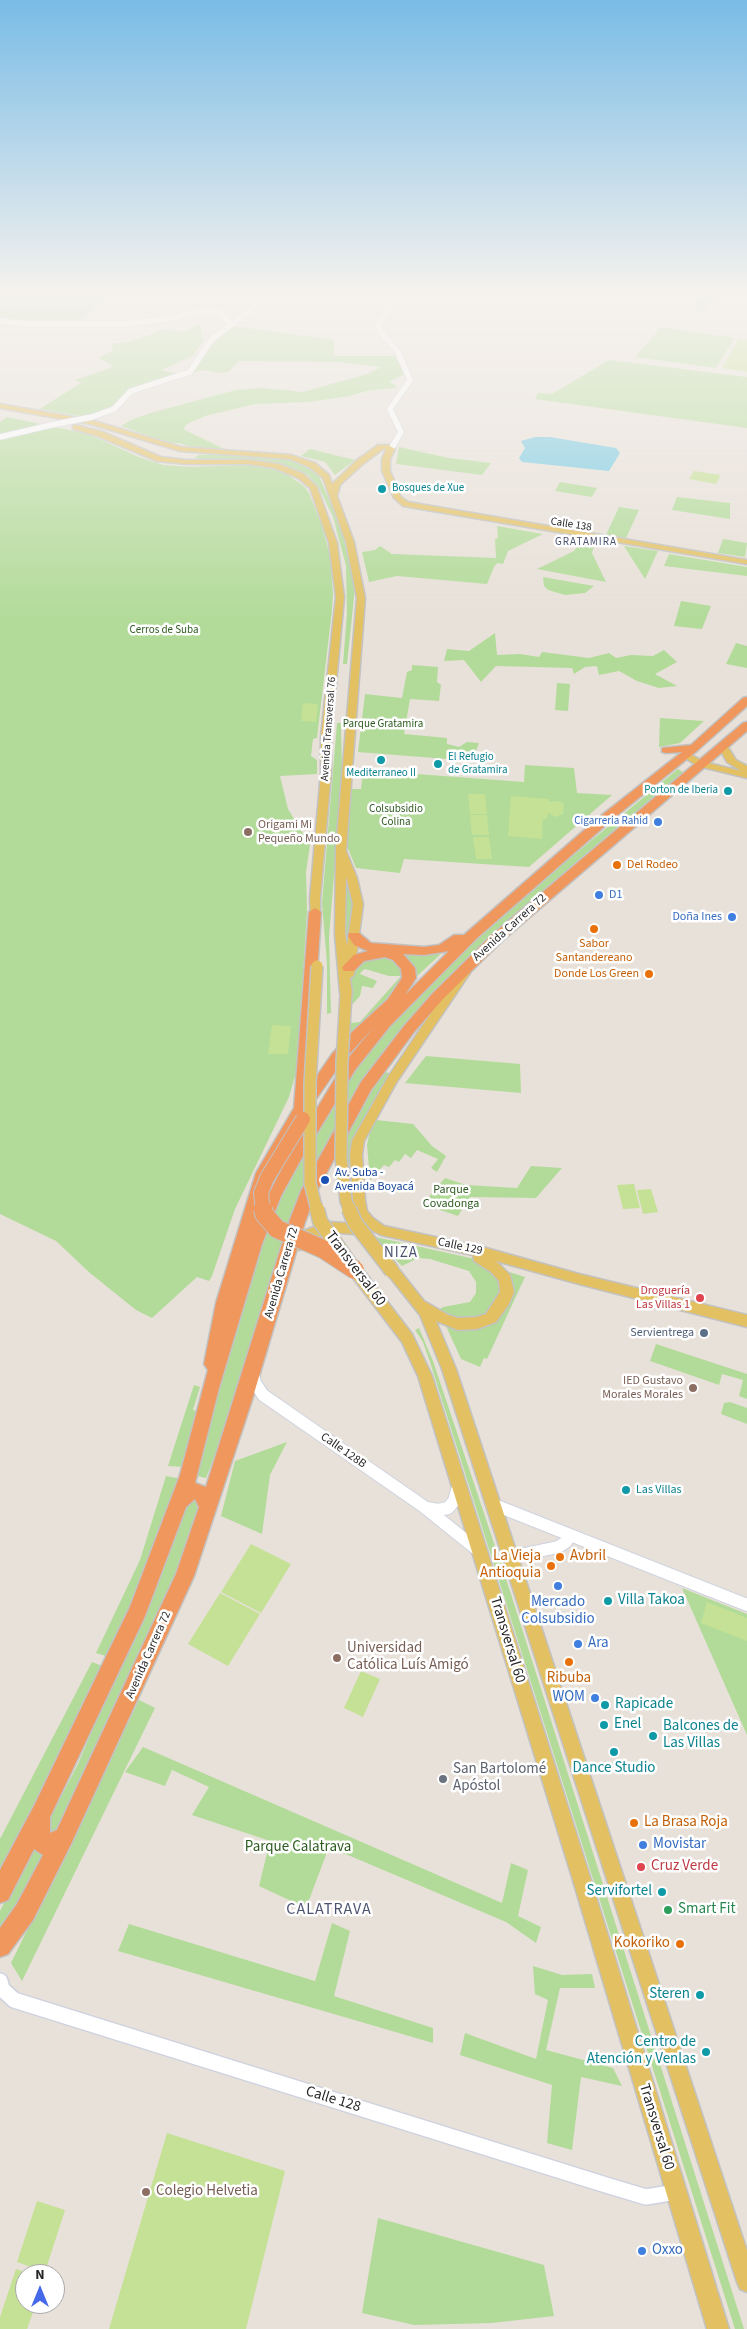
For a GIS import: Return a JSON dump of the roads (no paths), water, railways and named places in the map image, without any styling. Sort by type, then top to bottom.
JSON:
[{"type":"highway","name":"Avenida Carrera 72","points":[[211,1388],[212,1359],[218,1328],[264,1173],[331,1067],[356,1036],[459,938],[569,845],[609,816],[690,751],[747,700]]},
{"type":"highway","name":"Avenida Carrera 72","points":[[1,1949],[25,1912],[64,1837],[136,1686],[185,1576],[309,1191],[366,1086],[424,1012],[510,926],[747,725]]},
{"type":"highway","points":[[666,750],[690,751]]},
{"type":"highway","name":"Avenida Carrera 72","points":[[0,1892],[42,1811],[138,1610],[189,1475],[211,1388],[261,1224],[294,1159],[350,1066],[385,1023],[472,935],[576,848],[609,816]]},
{"type":"highway","points":[[315,912],[301,1115],[266,1178],[261,1193],[264,1214],[277,1229],[323,1249],[359,1276]]},
{"type":"highway","points":[[354,936],[359,942],[370,947],[424,951],[442,949],[459,938]]},
{"type":"highway","points":[[349,968],[360,958],[373,954],[386,953],[398,957],[408,968],[409,978],[395,999]]},
{"type":"highway","points":[[341,1158],[355,1121],[383,1077],[468,967]]},
{"type":"highway","points":[[180,1502],[186,1494],[196,1491],[205,1495],[208,1508]]},
{"type":"highway","points":[[42,1811],[39,1834],[42,1844],[49,1845],[64,1837]]},
{"type":"main road","points":[[0,406],[91,422],[175,448],[291,457],[314,463],[332,476],[342,476],[352,470]]},
{"type":"main road","name":"Avenida Transversal 76","points":[[0,412],[88,429],[160,459],[186,462],[248,462],[276,466],[301,476],[310,483],[317,496],[333,543],[340,597],[326,738],[326,773],[315,912],[317,966]]},
{"type":"main road","points":[[333,496],[336,484],[352,470],[381,447],[391,449]]},
{"type":"main road","name":"Calle 138","points":[[391,449],[386,459],[386,471],[400,500],[410,505],[560,532],[747,562]]},
{"type":"main road","name":"Avenida Transversal 76","points":[[291,457],[308,463],[321,471],[326,477],[350,542],[361,598],[340,848],[340,934],[346,993]]},
{"type":"main road","name":"Calle 138","points":[[475,516],[531,524],[560,532]]},
{"type":"main road","points":[[722,746],[732,762],[747,771]]},
{"type":"main road","points":[[690,751],[703,762],[747,775]]},
{"type":"main road","points":[[703,762],[747,771]]},
{"type":"main road","name":"Avenida Transversal 76","points":[[340,848],[357,898],[346,993]]},
{"type":"main road","name":"Transversal 60","points":[[317,966],[310,1084],[310,1183],[315,1208],[320,1221],[413,1347],[424,1376],[480,1552],[718,2329]]},
{"type":"main road","name":"Calle 129","points":[[468,967],[443,1007],[404,1061],[363,1128],[356,1148],[359,1200],[364,1218],[372,1226],[381,1230],[486,1253],[579,1279],[747,1321]]},
{"type":"main road","name":"Transversal 60","points":[[346,993],[342,1062],[341,1158],[346,1201],[355,1223],[418,1302],[431,1324],[444,1354],[747,2282]]},
{"type":"main road","points":[[338,1226],[349,1223],[355,1218],[359,1200]]},
{"type":"main road","name":"Calle 129","points":[[286,1260],[310,1234],[322,1229],[338,1226],[370,1231],[479,1257],[572,1284],[689,1311],[747,1328]]},
{"type":"main road","points":[[418,1302],[443,1319],[458,1324],[477,1323],[491,1318],[504,1300],[507,1292],[505,1279],[496,1268],[479,1257]]},
{"type":"street","points":[[0,437],[92,417],[114,409],[121,402]]},
{"type":"street","points":[[391,449],[399,438],[400,429],[390,413],[390,408],[395,402]]},
{"type":"street","points":[[381,447],[399,438]]},
{"type":"street","points":[[252,1370],[255,1383],[263,1395]]},
{"type":"street","points":[[243,1400],[251,1395],[263,1395]]},
{"type":"street","name":"Calle 128B","points":[[263,1395],[423,1506],[480,1552]]},
{"type":"street","name":"Calle 128B","points":[[423,1506],[438,1510],[448,1508],[456,1499],[459,1484]]},
{"type":"street","points":[[492,1504],[747,1605]]},
{"type":"street","points":[[510,1557],[558,1547],[566,1542],[570,1536]]},
{"type":"street","name":"Calle 128","points":[[0,1982],[2,1989],[14,2000],[636,2194],[654,2197],[676,2192]]},
{"type":"water","points":[[535,437],[550,437],[616,448],[620,453],[609,471],[522,462],[519,458],[525,448],[521,441]]},
{"type":"place","name":"Bosques de Xue","points":[[382,489]]},
{"type":"place","name":"Mediterraneo II","points":[[381,760]]},
{"type":"place","name":"El Refugio de Gratamira","points":[[438,764]]},
{"type":"place","name":"Porton de Iberia","points":[[728,791]]},
{"type":"place","name":"Cigarreria Rahid","points":[[658,822]]},
{"type":"place","name":"Origami Mi Pequeño Mundo","points":[[248,832]]},
{"type":"place","name":"Del Rodeo","points":[[617,865]]},
{"type":"place","name":"D1","points":[[599,895]]},
{"type":"place","name":"Doña Ines","points":[[732,917]]},
{"type":"place","name":"Sabor Santandereano","points":[[594,929]]},
{"type":"place","name":"Donde Los Green","points":[[649,974]]},
{"type":"place","name":"Av. Suba - Avenida Boyacá","points":[[325,1180]]},
{"type":"place","name":"Droguería Las Villas 1","points":[[700,1298]]},
{"type":"place","name":"Servientrega","points":[[704,1333]]},
{"type":"place","name":"IED Gustavo Morales Morales","points":[[693,1388]]},
{"type":"place","name":"Las Villas","points":[[626,1490]]},
{"type":"place","name":"Avbril","points":[[560,1557]]},
{"type":"place","name":"La Vieja Antioquia","points":[[551,1566]]},
{"type":"place","name":"Mercado Colsubsidio","points":[[558,1586]]},
{"type":"place","name":"Villa Takoa","points":[[608,1601]]},
{"type":"place","name":"Ara","points":[[578,1644]]},
{"type":"place","name":"Universidad Católica Luís Amigó","points":[[337,1658]]},
{"type":"place","name":"Ribuba","points":[[569,1662]]},
{"type":"place","name":"WOM","points":[[595,1698]]},
{"type":"place","name":"Rapicade","points":[[605,1705]]},
{"type":"place","name":"Enel","points":[[604,1725]]},
{"type":"place","name":"Balcones de Las Villas","points":[[653,1736]]},
{"type":"place","name":"Dance Studio","points":[[614,1752]]},
{"type":"place","name":"San Bartolomé Apóstol","points":[[443,1779]]},
{"type":"place","name":"La Brasa Roja","points":[[634,1823]]},
{"type":"place","name":"Movistar","points":[[643,1845]]},
{"type":"place","name":"Cruz Verde","points":[[641,1867]]},
{"type":"place","name":"Servifortel","points":[[662,1892]]},
{"type":"place","name":"Smart Fit","points":[[668,1910]]},
{"type":"place","name":"Kokoriko","points":[[680,1944]]},
{"type":"place","name":"Steren","points":[[700,1995]]},
{"type":"place","name":"Centro de Atención y Venlas","points":[[706,2052]]},
{"type":"place","name":"Colegio Helvetia","points":[[146,2192]]},
{"type":"place","name":"Oxxo","points":[[642,2251]]},
{"type":"district","name":"GRATAMIRA","points":[[586,543]]},
{"type":"district","name":"NIZA","points":[[401,1254]]},
{"type":"district","name":"CALATRAVA","points":[[329,1910]]},
{"type":"park label","name":"Cerros de Suba","points":[[164,631]]},
{"type":"park label","name":"Parque Gratamira","points":[[383,725]]},
{"type":"park label","name":"Colsubsidio Colina","points":[[396,816]]},
{"type":"park label","name":"Parque Covadonga","points":[[451,1197]]},
{"type":"park label","name":"Parque Calatrava","points":[[298,1848]]}]
